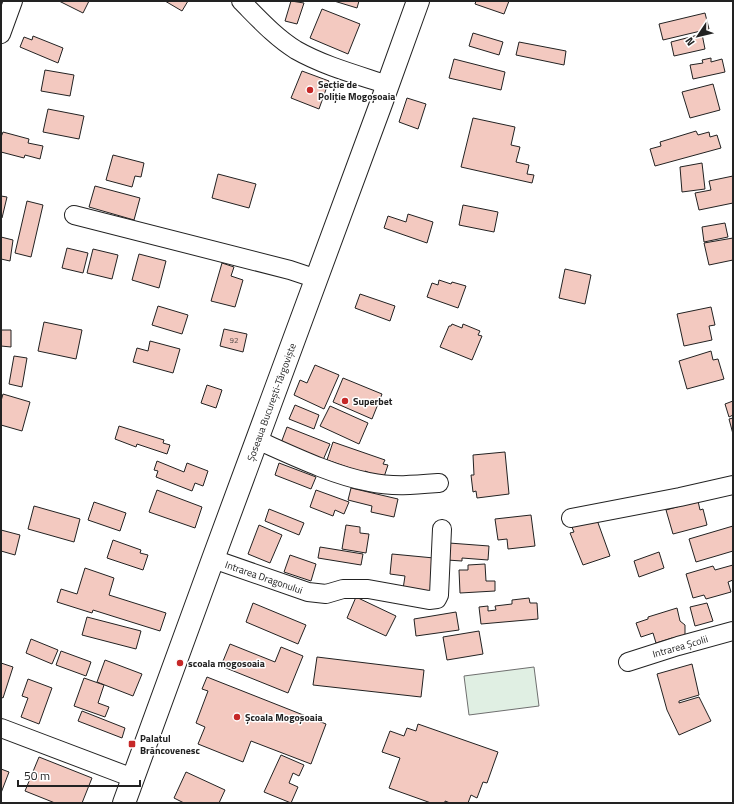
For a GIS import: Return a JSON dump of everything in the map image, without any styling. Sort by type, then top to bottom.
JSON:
[{"type":"main road","name":"Șoseaua București-Târgoviște","points":[[129,795],[213,559],[418,1]]},
{"type":"street","points":[[1,34],[13,1]]},
{"type":"street","points":[[241,1],[296,50],[315,60],[388,85]]},
{"type":"street","points":[[74,215],[290,270],[317,279]]},
{"type":"street","points":[[257,440],[328,469],[368,482],[408,486],[439,483]]},
{"type":"street","points":[[571,518],[651,503],[733,485]]},
{"type":"street","name":"Intrarea Dragonului","points":[[213,559],[308,592],[326,594],[343,589],[368,589],[429,600],[437,599],[439,594],[442,529]]},
{"type":"street","name":"Intrarea Școlii","points":[[628,662],[733,631]]},
{"type":"street","points":[[1,728],[129,795]]},
{"type":"green space","points":[[534,667],[539,706],[469,715],[464,676]]},
{"type":"building","points":[[59,1],[89,1],[83,13]]},
{"type":"building","points":[[165,1],[188,1],[182,11]]},
{"type":"building","points":[[291,1],[304,3],[297,24],[285,21]]},
{"type":"building","points":[[334,1],[359,1],[357,8]]},
{"type":"building","points":[[476,1],[509,1],[504,14],[475,4]]},
{"type":"building","points":[[322,9],[360,24],[348,54],[310,38]]},
{"type":"building","points":[[705,13],[709,29],[663,40],[659,24]]},
{"type":"building","points":[[473,33],[503,42],[499,55],[469,46]]},
{"type":"building","points":[[702,34],[705,49],[674,56],[671,42]]},
{"type":"building","points":[[33,36],[63,48],[58,63],[20,47],[24,37],[32,40]]},
{"type":"building","points":[[519,42],[566,51],[564,65],[516,55]]},
{"type":"building","points":[[711,58],[711,62],[722,59],[725,72],[693,79],[690,65],[703,63],[702,60]]},
{"type":"building","points":[[454,59],[505,72],[501,90],[449,78]]},
{"type":"building","points":[[45,70],[74,75],[70,96],[41,91]]},
{"type":"building","name":"Secție de Poliție Mogoșoaia","points":[[302,71],[329,81],[319,109],[291,98]]},
{"type":"building","points":[[713,84],[720,110],[690,118],[682,92]]},
{"type":"building","points":[[407,98],[426,104],[418,129],[399,122]]},
{"type":"building","points":[[48,109],[84,116],[79,139],[43,132]]},
{"type":"building","points":[[473,118],[515,127],[511,145],[520,147],[516,162],[529,165],[527,174],[534,175],[532,183],[461,167]]},
{"type":"building","points":[[696,131],[698,135],[709,132],[710,137],[717,135],[721,148],[655,166],[650,149],[661,146],[660,142]]},
{"type":"building","points":[[3,132],[29,139],[28,143],[43,146],[40,159],[25,155],[24,158],[1,152],[1,137]]},
{"type":"building","points":[[113,155],[144,163],[141,177],[135,176],[132,187],[106,180]]},
{"type":"building","points":[[702,163],[705,189],[682,192],[680,167]]},
{"type":"building","points":[[218,174],[256,184],[249,208],[212,198]]},
{"type":"building","points":[[733,176],[733,203],[699,210],[695,193],[711,190],[709,181]]},
{"type":"building","points":[[95,186],[140,198],[134,220],[89,207]]},
{"type":"building","points":[[1,196],[7,197],[2,218],[1,218]]},
{"type":"building","points":[[27,201],[43,205],[31,257],[15,253]]},
{"type":"building","points":[[463,205],[498,212],[494,232],[459,225]]},
{"type":"building","points":[[408,214],[433,222],[427,243],[384,228],[388,216],[406,222]]},
{"type":"building","points":[[725,223],[728,237],[704,242],[702,227]]},
{"type":"building","points":[[1,237],[13,240],[10,261],[1,259]]},
{"type":"building","points":[[733,238],[733,260],[709,265],[704,243]]},
{"type":"building","points":[[67,248],[88,253],[83,273],[62,268]]},
{"type":"building","points":[[93,249],[118,255],[112,279],[87,273]]},
{"type":"building","points":[[139,254],[166,261],[159,288],[132,280]]},
{"type":"building","points":[[222,263],[234,267],[231,276],[243,280],[235,307],[211,301]]},
{"type":"building","points":[[565,269],[591,275],[585,304],[559,298]]},
{"type":"building","points":[[439,280],[451,284],[452,282],[466,286],[458,308],[427,297],[432,283],[438,285]]},
{"type":"building","points":[[360,294],[395,306],[390,321],[355,308]]},
{"type":"building","points":[[158,306],[188,315],[182,334],[152,325]]},
{"type":"building","points":[[711,307],[715,325],[709,326],[712,340],[684,346],[677,314]]},
{"type":"building","points":[[44,322],[82,330],[76,359],[38,351]]},
{"type":"building","points":[[452,324],[462,328],[463,324],[480,331],[478,335],[482,336],[472,360],[440,347],[449,326]]},
{"type":"building","points":[[224,329],[247,334],[243,352],[220,346]]},
{"type":"building","points":[[1,330],[11,330],[11,347],[1,346]]},
{"type":"building","points":[[150,341],[180,349],[173,373],[133,362],[137,348],[148,351]]},
{"type":"building","points":[[711,351],[713,360],[718,359],[724,379],[687,389],[679,361]]},
{"type":"building","points":[[14,356],[27,358],[22,387],[9,384]]},
{"type":"building","points":[[315,365],[339,375],[324,409],[294,395],[300,380],[307,383]]},
{"type":"building","points":[[343,378],[382,394],[372,419],[333,402]]},
{"type":"building","points":[[207,385],[222,390],[216,408],[201,403]]},
{"type":"building","points":[[3,394],[30,402],[22,431],[1,425],[1,401]]},
{"type":"building","points":[[733,401],[733,415],[729,417],[725,404]]},
{"type":"building","points":[[295,405],[319,415],[314,429],[289,419]]},
{"type":"building","points":[[330,406],[368,423],[359,444],[320,426]]},
{"type":"building","points":[[733,418],[733,434],[729,419]]},
{"type":"building","points":[[119,426],[164,440],[163,443],[170,445],[167,454],[137,444],[136,447],[115,439]]},
{"type":"building","points":[[287,427],[330,444],[323,460],[281,443]]},
{"type":"building","points":[[333,442],[385,460],[383,464],[388,465],[384,477],[365,471],[364,473],[327,460]]},
{"type":"building","points":[[505,452],[509,494],[477,498],[476,491],[473,492],[471,475],[474,475],[473,455]]},
{"type":"building","points":[[157,461],[184,472],[187,463],[208,471],[203,486],[195,483],[192,491],[156,477],[158,471],[154,470]]},
{"type":"building","points":[[279,463],[316,477],[311,489],[275,475]]},
{"type":"building","points":[[351,488],[398,499],[394,517],[371,512],[372,506],[348,500]]},
{"type":"building","points":[[157,490],[202,507],[195,528],[149,512]]},
{"type":"building","points":[[316,490],[349,502],[344,514],[335,510],[333,516],[310,507]]},
{"type":"building","points":[[698,501],[700,510],[703,509],[707,525],[673,534],[666,510]]},
{"type":"building","points":[[94,502],[126,513],[120,531],[88,520]]},
{"type":"building","points":[[34,506],[80,519],[74,542],[28,529]]},
{"type":"building","points":[[269,509],[304,523],[299,535],[265,521]]},
{"type":"building","points":[[531,515],[535,546],[508,549],[507,539],[498,540],[495,519]]},
{"type":"building","points":[[597,520],[610,556],[583,565],[570,533],[574,532],[571,525]]},
{"type":"building","points":[[259,525],[282,535],[270,563],[248,554]]},
{"type":"building","points":[[346,525],[360,527],[360,533],[369,534],[366,553],[342,549]]},
{"type":"building","points":[[733,526],[733,551],[696,562],[689,539]]},
{"type":"building","points":[[1,530],[20,535],[15,555],[1,551]]},
{"type":"building","points":[[113,540],[141,550],[140,553],[148,555],[143,570],[107,558]]},
{"type":"building","points":[[449,543],[489,546],[488,560],[462,558],[462,561],[447,560]]},
{"type":"building","points":[[320,547],[363,554],[361,565],[318,558]]},
{"type":"building","points":[[659,552],[664,568],[639,577],[634,561]]},
{"type":"building","points":[[392,554],[434,558],[431,592],[403,589],[405,576],[390,574]]},
{"type":"building","points":[[290,555],[316,564],[311,581],[284,572]]},
{"type":"building","points":[[485,564],[486,581],[495,581],[495,591],[460,593],[459,570],[468,570],[468,565]]},
{"type":"building","points":[[733,565],[733,580],[728,582],[731,592],[706,599],[704,595],[693,598],[686,574],[713,566],[715,570]]},
{"type":"building","points":[[85,568],[114,578],[109,595],[166,613],[160,631],[93,610],[92,613],[57,602],[61,589],[77,594]]},
{"type":"building","points":[[356,597],[396,616],[386,636],[347,618]]},
{"type":"building","points":[[529,598],[530,603],[537,603],[538,619],[481,624],[479,607],[488,606],[488,611],[496,610],[495,606],[512,604],[512,600]]},
{"type":"building","points":[[253,603],[306,625],[298,644],[246,622]]},
{"type":"building","points":[[707,603],[713,621],[695,626],[690,607]]},
{"type":"building","points":[[677,608],[680,621],[685,625],[685,635],[656,643],[653,633],[641,637],[636,623],[648,619],[648,617]]},
{"type":"building","points":[[456,612],[459,630],[416,636],[414,619]]},
{"type":"building","points":[[87,617],[141,631],[136,649],[82,635]]},
{"type":"building","points":[[479,631],[483,654],[447,660],[443,637]]},
{"type":"building","points":[[31,639],[58,650],[52,664],[26,653]]},
{"type":"building","points":[[230,644],[275,662],[281,647],[303,656],[288,693],[221,666]]},
{"type":"building","points":[[61,651],[91,662],[86,676],[56,665]]},
{"type":"building","points":[[317,657],[424,670],[421,697],[313,685]]},
{"type":"building","points":[[105,660],[142,674],[133,696],[97,682]]},
{"type":"building","points":[[1,663],[13,667],[3,698],[1,697]]},
{"type":"building","points":[[692,664],[699,695],[679,701],[679,703],[699,697],[711,721],[679,735],[667,710],[657,674]]},
{"type":"building","points":[[207,677],[326,724],[311,764],[251,741],[243,762],[198,744],[205,727],[196,723],[208,691],[202,689]]},
{"type":"building","points":[[84,678],[104,685],[98,703],[109,707],[105,717],[74,706]]},
{"type":"building","points":[[28,679],[52,688],[39,724],[21,717],[28,698],[22,696]]},
{"type":"building","points":[[82,711],[125,728],[122,738],[78,721]]},
{"type":"building","points":[[418,724],[498,752],[487,783],[483,782],[477,798],[471,795],[468,803],[450,803],[445,801],[445,803],[431,803],[389,788],[400,758],[382,752],[390,731],[404,736],[407,728],[416,731]]},
{"type":"building","points":[[281,755],[304,765],[299,776],[293,773],[289,783],[298,787],[291,803],[264,792]]},
{"type":"building","points":[[39,757],[92,778],[82,803],[55,803],[25,791]]},
{"type":"building","points":[[1,769],[9,772],[1,793]]},
{"type":"building","points":[[186,772],[225,790],[219,803],[184,803],[174,798]]},
{"type":"place","name":"Secție de Poliție Mogoșoaia","points":[[310,90]]},
{"type":"place","name":"Superbet","points":[[345,401]]},
{"type":"place","name":"scoala mogosoaia","points":[[180,663]]},
{"type":"place","name":"Școala Mogoșoaia","points":[[237,717]]},
{"type":"place","name":"Palatul Brâncovenesc","points":[[132,744]]}]
